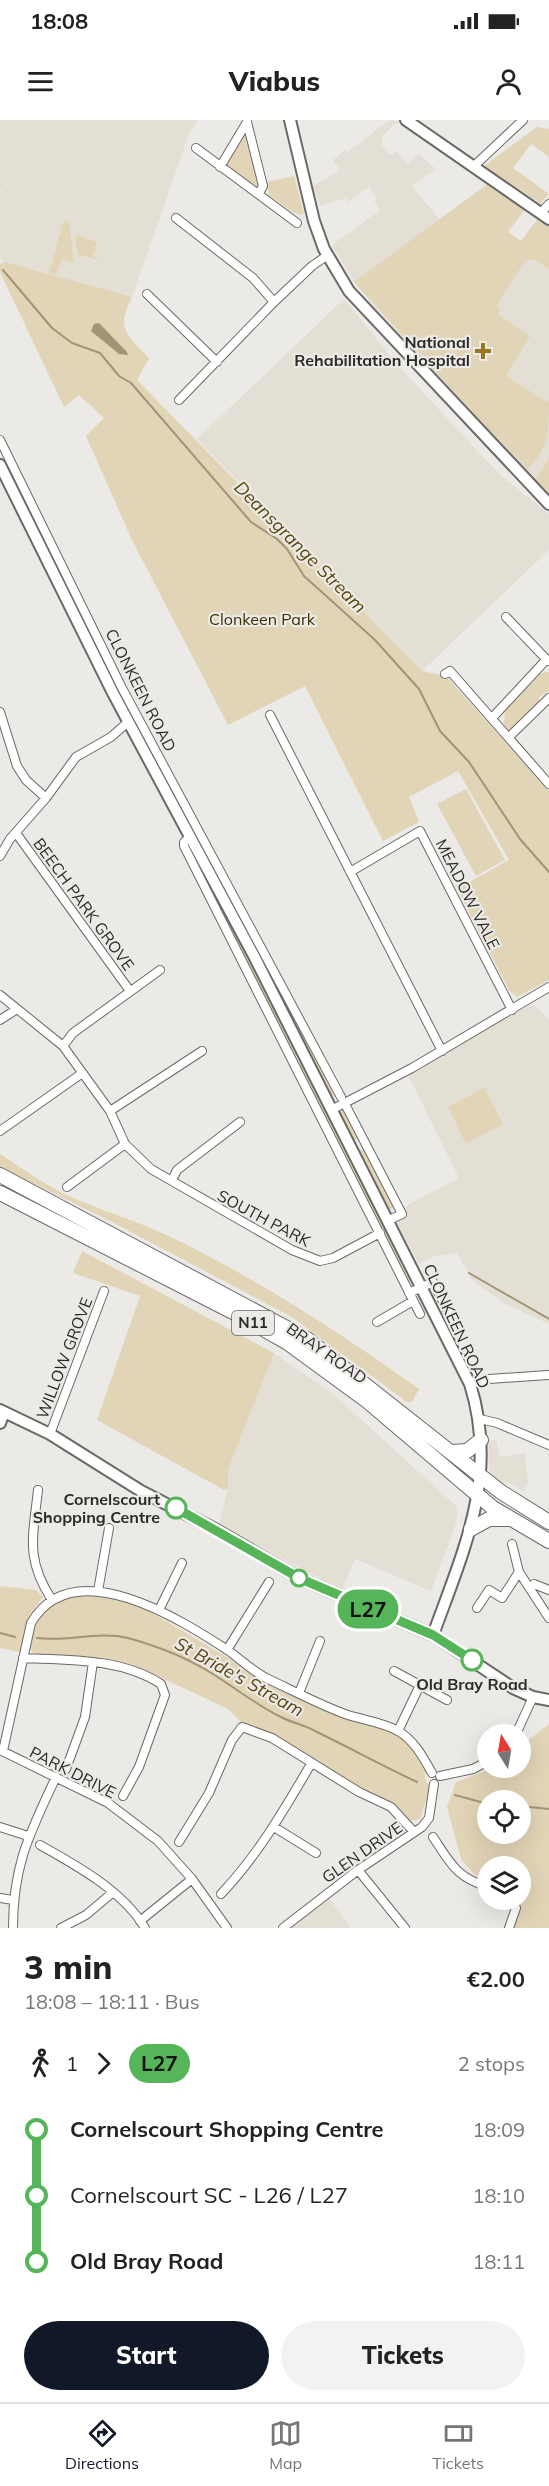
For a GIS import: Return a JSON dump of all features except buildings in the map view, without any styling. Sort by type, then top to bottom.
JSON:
[{"type":"highway","name":"BRAY ROAD","points":[[0,1176],[308,1339],[452,1452],[510,1519],[549,1539]]},
{"type":"highway","name":"BRAY ROAD","points":[[0,1193],[229,1310],[288,1343],[480,1486],[549,1522]]},
{"type":"highway","name":"N11","points":[[419,1426],[425,1439],[464,1474],[549,1539]]},
{"type":"highway","points":[[452,1452],[467,1451],[481,1440]]},
{"type":"highway","points":[[471,1529],[489,1519],[510,1519]]},
{"type":"main road","points":[[290,120],[314,221],[328,255],[349,291],[549,504]]},
{"type":"main road","points":[[406,120],[545,216]]},
{"type":"main road","name":"CLONKEEN ROAD","points":[[4,466],[128,722],[170,789],[190,837],[333,1109],[470,1384],[480,1419],[480,1486],[471,1529],[433,1635]]},
{"type":"main road","points":[[0,1423],[2,1411],[50,1434],[141,1491],[213,1528],[301,1579],[433,1635],[454,1647],[499,1680],[533,1697],[549,1700]]},
{"type":"street","points":[[473,167],[523,120]]},
{"type":"street","points":[[220,167],[249,121]]},
{"type":"street","points":[[249,121],[262,186],[259,194]]},
{"type":"street","points":[[196,148],[297,223]]},
{"type":"street","points":[[545,216],[549,204]]},
{"type":"street","points":[[176,218],[253,278],[274,302]]},
{"type":"street","points":[[179,400],[274,302],[312,266],[328,255]]},
{"type":"street","points":[[147,294],[217,363]]},
{"type":"street","name":"CLONKEEN ROAD","points":[[0,440],[4,466],[117,678],[170,789],[264,949],[341,1097]]},
{"type":"street","points":[[492,718],[548,661],[506,616]]},
{"type":"street","points":[[445,674],[450,671],[549,784]]},
{"type":"street","points":[[509,737],[549,698]]},
{"type":"street","points":[[0,712],[16,766],[26,780],[46,798]]},
{"type":"street","points":[[270,715],[442,1051]]},
{"type":"street","points":[[0,856],[76,757],[111,737],[128,722]]},
{"type":"street","name":"MEADOW VALE","points":[[350,872],[420,831],[512,1010]]},
{"type":"street","name":"BEECH PARK GROVE","points":[[16,833],[130,991]]},
{"type":"street","name":"CLONKEEN ROAD","points":[[190,837],[184,842],[184,846],[420,1314]]},
{"type":"street","points":[[254,956],[264,949]]},
{"type":"street","points":[[63,1046],[73,1033],[160,970]]},
{"type":"street","points":[[333,1109],[442,1051],[549,987]]},
{"type":"street","name":"SOUTH PARK","points":[[0,995],[63,1046],[110,1112],[125,1144],[152,1169],[292,1250],[320,1261],[333,1258],[380,1233]]},
{"type":"street","points":[[0,1020],[17,1010]]},
{"type":"street","points":[[110,1112],[202,1051]]},
{"type":"street","points":[[297,1067],[308,1061]]},
{"type":"street","points":[[0,1131],[81,1074]]},
{"type":"street","points":[[346,1106],[402,1214],[389,1220]]},
{"type":"street","points":[[171,1180],[177,1170],[240,1122]]},
{"type":"street","points":[[67,1187],[125,1144]]},
{"type":"street","points":[[377,1322],[431,1281],[435,1284],[452,1319]]},
{"type":"street","name":"WILLOW GROVE","points":[[50,1434],[104,1291]]},
{"type":"street","points":[[470,1384],[489,1379],[548,1375]]},
{"type":"street","points":[[480,1419],[497,1423],[549,1445]]},
{"type":"street","points":[[38,1490],[32,1550],[37,1578],[51,1600]]},
{"type":"street","points":[[98,1591],[109,1528]]},
{"type":"street","points":[[512,1544],[519,1572],[549,1618]]},
{"type":"street","points":[[159,1610],[182,1563]]},
{"type":"street","points":[[477,1608],[489,1590],[502,1598],[519,1572]]},
{"type":"street","points":[[227,1650],[269,1582]]},
{"type":"street","points":[[534,1584],[549,1590]]},
{"type":"street","points":[[2,1750],[31,1623],[40,1609],[51,1600],[74,1592],[98,1591],[159,1610],[227,1650],[263,1676],[343,1713],[398,1731],[420,1751],[436,1775],[477,1767]]},
{"type":"street","points":[[300,1693],[320,1641]]},
{"type":"street","points":[[23,1658],[93,1662],[136,1672],[154,1680],[164,1689],[165,1695],[138,1767],[123,1796]]},
{"type":"street","points":[[66,1769],[84,1717],[93,1662]]},
{"type":"street","points":[[394,1671],[447,1700]]},
{"type":"street","points":[[398,1731],[420,1685]]},
{"type":"street","points":[[521,1724],[533,1697]]},
{"type":"street","points":[[179,1842],[198,1814],[232,1740],[242,1727],[272,1738],[311,1764],[391,1808],[414,1832]]},
{"type":"street","name":"PARK DRIVE","points":[[2,1750],[116,1809],[158,1841],[192,1879],[227,1928]]},
{"type":"street","points":[[221,1894],[243,1871],[274,1827],[311,1764]]},
{"type":"street","name":"GLEN DRIVE","points":[[283,1928],[358,1870],[394,1848],[429,1818],[434,1784],[429,1779],[436,1775]]},
{"type":"street","points":[[13,1928],[13,1900],[28,1836],[56,1777]]},
{"type":"street","points":[[0,1827],[28,1836]]},
{"type":"street","points":[[274,1827],[316,1853]]},
{"type":"street","points":[[433,1838],[453,1869],[477,1883]]},
{"type":"street","points":[[40,1845],[74,1864],[112,1893],[142,1924],[192,1879]]},
{"type":"street","points":[[358,1870],[405,1928]]},
{"type":"street","points":[[61,1928],[86,1915],[112,1893]]},
{"type":"street","points":[[0,1898],[13,1900]]},
{"type":"street","points":[[509,1928],[515,1910]]},
{"type":"shaded area","points":[[0,120],[198,120],[189,134],[131,300],[4,262],[0,257],[0,194],[2,192],[0,189]]},
{"type":"shaded area","name":"National Rehabilitation Hospital","points":[[390,120],[402,122],[394,124],[383,136],[382,145],[390,155],[396,151],[408,164],[418,154],[436,169],[412,186],[440,220],[489,183],[526,208],[508,232],[521,241],[549,224],[549,494],[370,301],[354,282],[332,245],[380,210],[374,200],[377,198],[369,187],[348,202],[346,198],[320,206],[313,186],[340,170],[333,160]]},
{"type":"shaded area","points":[[344,299],[395,362],[499,474],[549,514],[549,550],[422,671],[197,439]]},
{"type":"shaded area","points":[[99,323],[128,355],[119,354],[91,331],[94,324]]},
{"type":"shaded area","points":[[533,1004],[549,1019],[549,1324],[505,1304],[472,1280],[457,1253],[432,1257],[419,1264],[396,1221],[399,1219],[402,1208],[459,1178],[406,1071]]},
{"type":"shaded area","points":[[274,1353],[332,1393],[455,1505],[458,1513],[454,1529],[431,1591],[355,1559],[342,1590],[219,1525],[228,1488],[228,1470]]},
{"type":"shaded area","points":[[496,1439],[500,1457],[525,1453],[528,1482],[524,1491],[505,1481],[501,1483],[490,1473],[488,1441]]},
{"type":"shaded area","points":[[327,1895],[351,1928],[286,1928]]},
{"type":"green space","points":[[537,127],[549,129],[549,157],[531,144],[513,168],[549,194],[540,203],[484,166]]},
{"type":"green space","points":[[245,131],[259,181],[256,187],[226,165]]},
{"type":"green space","points":[[294,176],[304,213],[300,215],[269,195],[267,182]]},
{"type":"green space","name":"National Rehabilitation Hospital","points":[[489,183],[526,208],[508,232],[521,241],[539,217],[549,224],[549,269],[534,259],[525,261],[496,306],[500,309],[498,314],[530,336],[506,376],[547,402],[549,400],[549,420],[544,446],[528,469],[485,426],[354,282]]},
{"type":"green space","points":[[64,220],[69,222],[74,263],[62,259],[56,275],[49,273]]},
{"type":"green space","points":[[76,235],[97,242],[93,256],[102,261],[81,255],[80,259],[76,247]]},
{"type":"green space","name":"Clonkeen Park","points":[[4,262],[129,296],[131,300],[126,310],[124,326],[130,338],[149,358],[137,380],[422,671],[446,676],[549,791],[549,980],[517,997],[509,990],[457,889],[509,860],[458,771],[409,797],[419,822],[383,841],[305,686],[228,725],[132,540],[86,436],[104,418],[79,395],[64,407],[0,272],[0,264]]},
{"type":"green space","points":[[549,458],[549,494],[536,480]]},
{"type":"green space","points":[[12,469],[119,689],[116,690],[8,471]]},
{"type":"green space","points":[[549,672],[549,691],[539,697],[539,703],[509,730],[504,724],[505,708],[537,675]]},
{"type":"green space","points":[[121,690],[238,908],[235,910],[118,692]]},
{"type":"green space","points":[[466,789],[505,860],[476,876],[437,804]]},
{"type":"green space","points":[[191,847],[300,1055],[293,1058],[186,850]]},
{"type":"green space","points":[[262,955],[338,1097],[330,1094],[259,957]]},
{"type":"green space","points":[[304,1061],[413,1279],[405,1284],[296,1065]]},
{"type":"green space","points":[[484,1088],[503,1124],[466,1144],[448,1107]]},
{"type":"green space","points":[[341,1106],[359,1138],[353,1141],[338,1112]]},
{"type":"green space","points":[[365,1148],[395,1207],[389,1210],[358,1152]]},
{"type":"green space","points":[[0,1154],[58,1190],[167,1235],[272,1292],[332,1329],[419,1389],[412,1402],[407,1402],[292,1317],[112,1222],[0,1167]]},
{"type":"green space","points":[[82,1251],[274,1353],[228,1470],[228,1488],[224,1490],[97,1420],[140,1296],[73,1273]]},
{"type":"green space","points":[[0,1586],[36,1590],[43,1597],[30,1614],[20,1652],[0,1648]]},
{"type":"green space","points":[[85,1594],[116,1599],[147,1610],[293,1696],[330,1712],[389,1731],[403,1739],[425,1766],[425,1779],[430,1788],[420,1819],[409,1821],[272,1735],[240,1721],[228,1709],[136,1667],[91,1659],[33,1653],[29,1646],[32,1634],[46,1609],[62,1599]]},
{"type":"green space","points":[[549,1724],[549,1928],[513,1928],[515,1910],[531,1910],[531,1856],[477,1856],[477,1875],[461,1859],[447,1807],[456,1782],[477,1774],[477,1778],[531,1778],[531,1738]]},
{"type":"waterway","name":"Deansgrange Stream","points":[[3,270],[52,328],[72,343],[100,353],[119,376],[131,383],[251,522],[277,539],[287,549],[304,576],[375,640],[419,689],[440,731],[469,762],[520,839],[549,872]]},
{"type":"waterway","points":[[469,1273],[549,1319]]},
{"type":"waterway","name":"St Bride's Stream","points":[[0,1633],[15,1637]]},
{"type":"waterway","name":"St Bride's Stream","points":[[37,1638],[116,1636],[162,1649],[206,1670],[273,1713],[311,1729],[417,1782]]},
{"type":"waterway","name":"St Bride's Stream","points":[[455,1795],[477,1801]]},
{"type":"waterway","name":"St Bride's Stream","points":[[531,1807],[549,1809]]},
{"type":"bus line","name":"L27","points":[[176,1508],[301,1579],[433,1635],[472,1660]]},
{"type":"place","name":"National Rehabilitation Hospital","points":[[483,351]]},
{"type":"place","name":"Cornelscourt Shopping Centre","points":[[176,1508]]},
{"type":"place","name":"Old Bray Road","points":[[472,1660]]}]
